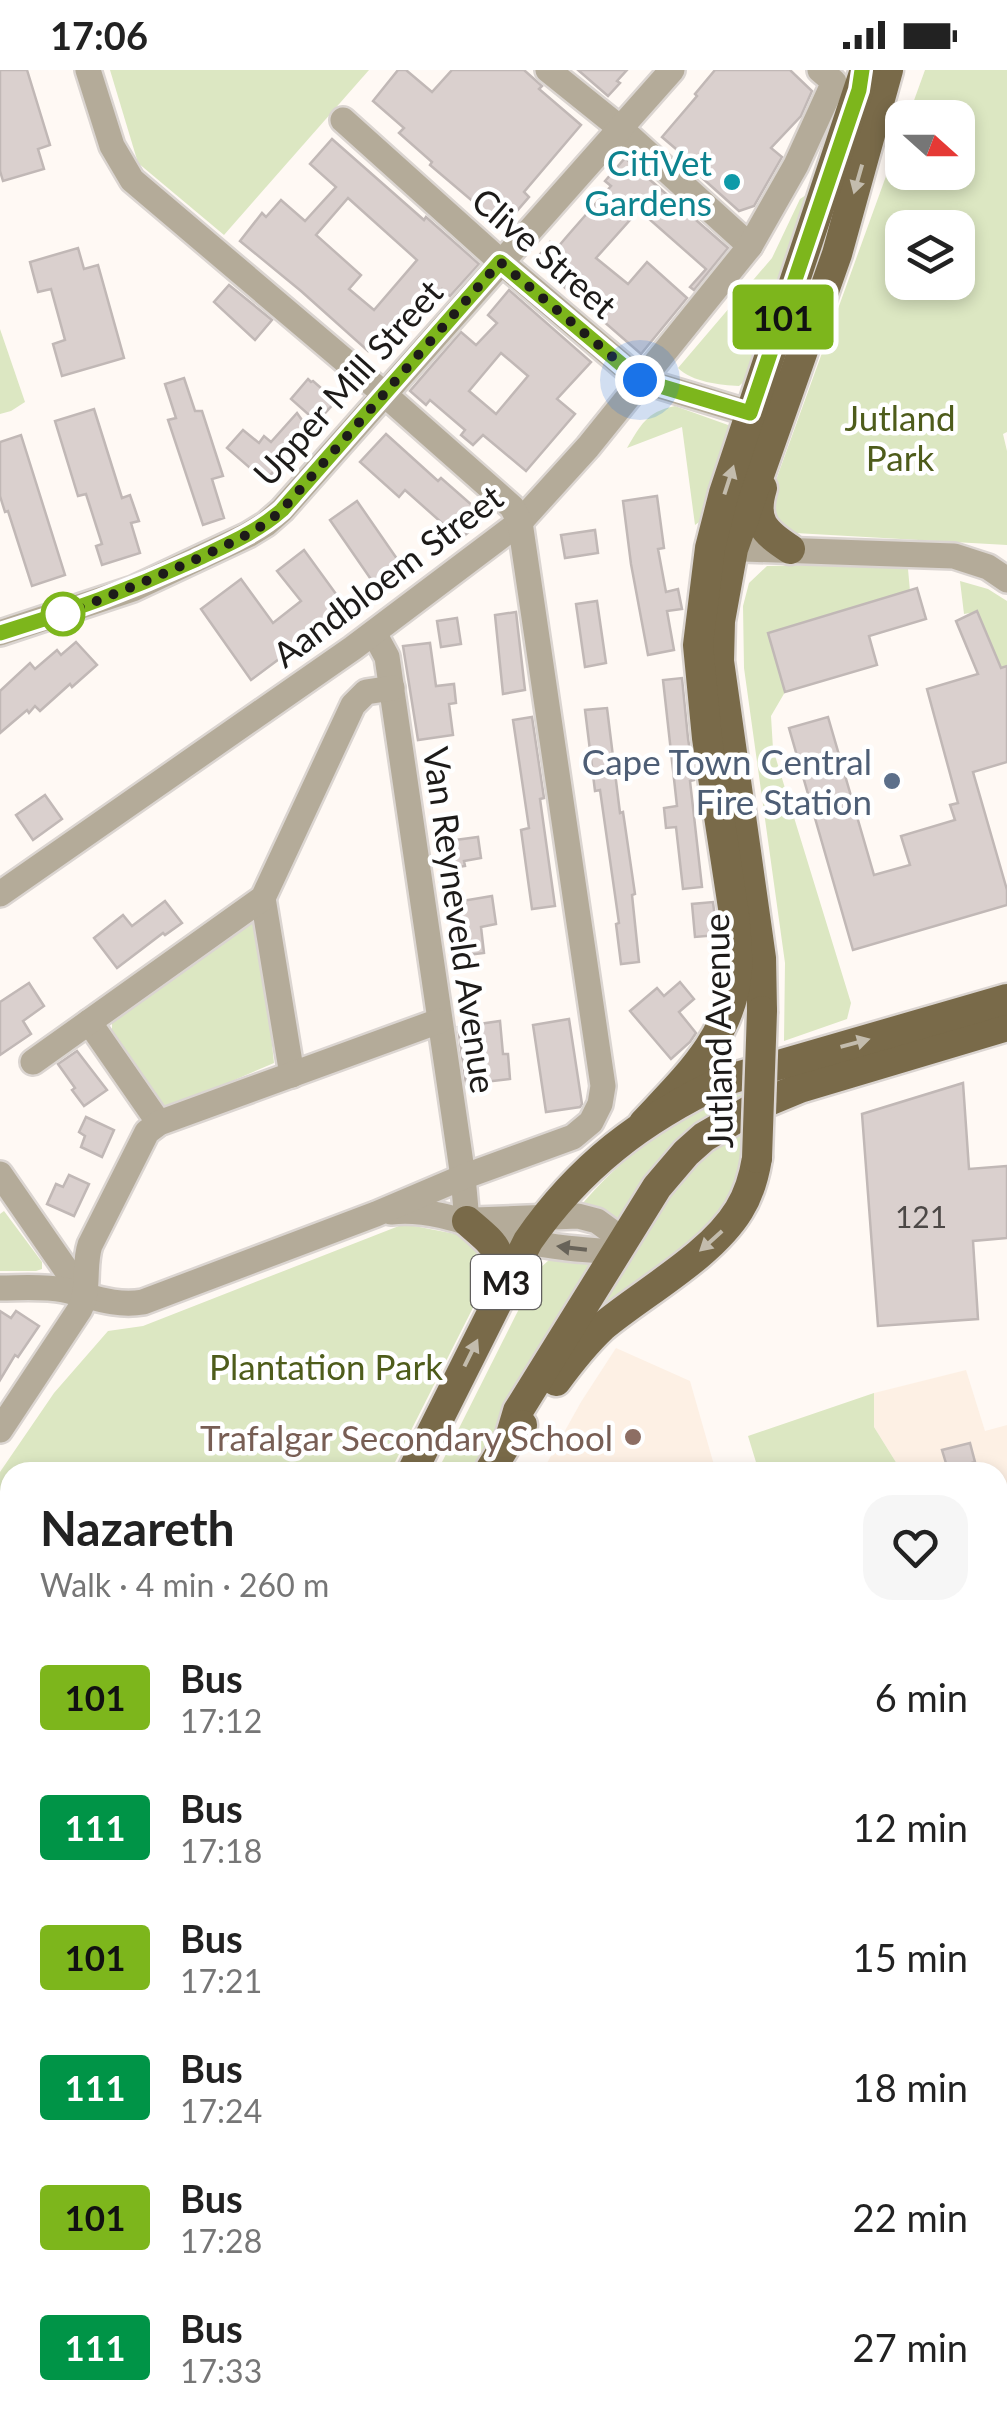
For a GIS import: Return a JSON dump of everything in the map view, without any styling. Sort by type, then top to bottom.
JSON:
[{"type":"main road","name":"Jutland Avenue","points":[[510,1438],[601,1328],[700,1252],[728,1226],[749,1191],[757,1158],[762,1011],[759,942],[719,660],[724,493],[764,417],[837,254],[888,70]]},
{"type":"main road","name":"Jutland Avenue","points":[[644,1123],[700,1064],[716,1040],[735,986],[734,914],[700,685],[698,645],[722,548],[766,451],[764,417],[848,77]]},
{"type":"main road","points":[[766,451],[769,464],[757,504],[760,517],[770,536],[790,549]]},
{"type":"main road","points":[[644,1123],[723,1081],[1007,999]]},
{"type":"main road","points":[[510,1438],[518,1411],[657,1187],[704,1137],[759,1105],[800,1088],[1007,1026]]},
{"type":"main road","name":"M3","points":[[417,1462],[528,1241],[568,1189],[644,1123]]},
{"type":"main road","points":[[468,1221],[499,1252],[500,1292]]},
{"type":"main road","name":"M3","points":[[495,1462],[510,1438]]},
{"type":"street","points":[[0,1288],[65,1290],[120,1304],[142,1302],[573,1136],[591,1122],[603,1086],[520,522],[512,507],[383,393],[132,180],[112,146],[88,70]]},
{"type":"street","points":[[548,70],[620,128],[750,246]]},
{"type":"street","name":"Upper Mill Street","points":[[0,633],[133,588],[266,524],[672,70]]},
{"type":"street","name":"Aandbloem Street","points":[[0,894],[374,633],[520,522],[588,447],[750,246],[848,77]]},
{"type":"street","name":"Clive Street","points":[[342,120],[500,262],[640,380],[764,417]]},
{"type":"street","points":[[722,548],[954,556],[988,566],[1007,580]]},
{"type":"street","name":"Van Reyneveld Avenue","points":[[374,633],[386,653],[392,688],[468,1221]]},
{"type":"street","points":[[34,1062],[263,898],[354,705],[366,692],[392,688]]},
{"type":"street","points":[[263,898],[292,1075]]},
{"type":"street","points":[[0,1430],[85,1298],[90,1245],[144,1138],[159,1123],[440,1021]]},
{"type":"street","points":[[89,1022],[159,1123]]},
{"type":"street","points":[[0,1174],[85,1298]]},
{"type":"street","points":[[376,1214],[415,1211],[569,1248],[620,1246]]},
{"type":"street","points":[[468,1221],[567,1215],[591,1219],[620,1246]]},
{"type":"shaded area","name":"Trafalgar Secondary School","points":[[616,1348],[690,1381],[713,1462],[548,1462]]},
{"type":"shaded area","points":[[966,1370],[985,1431],[1007,1425],[1007,1462],[896,1462],[874,1427],[874,1393]]},
{"type":"green space","points":[[110,70],[369,70],[224,235],[138,163]]},
{"type":"green space","name":"Jutland Park","points":[[925,70],[1007,70],[1007,432],[1003,434],[1007,451],[1007,545],[795,533],[774,511],[772,491],[885,179],[885,190],[975,190],[975,100],[914,100]]},
{"type":"green space","points":[[809,193],[749,377],[739,386],[731,386],[684,373],[678,368],[772,258],[800,199]]},
{"type":"green space","points":[[0,329],[25,402],[0,414]]},
{"type":"green space","points":[[675,406],[728,425],[734,439],[709,515],[695,525],[682,427],[627,448],[651,416]]},
{"type":"green space","points":[[896,563],[908,569],[910,591],[768,633],[785,692],[771,716],[773,749],[851,1003],[847,1019],[784,1041],[785,963],[744,668],[743,606],[749,583],[767,566]]},
{"type":"green space","points":[[960,581],[988,589],[1007,601],[1007,666],[1001,668],[977,612],[964,614]]},
{"type":"green space","points":[[254,921],[259,922],[274,1063],[167,1109],[112,1032],[112,1023]]},
{"type":"green space","points":[[800,1082],[620,1219],[600,1209],[578,1209],[633,1154],[698,1111],[747,1092]]},
{"type":"green space","points":[[743,1130],[744,1168],[733,1196],[711,1231],[604,1313],[600,1309],[665,1200],[698,1164]]},
{"type":"green space","points":[[4,1211],[42,1262],[42,1269],[0,1271],[0,1214]]},
{"type":"green space","name":"Plantation Park","points":[[404,1224],[476,1238],[490,1274],[395,1462],[7,1462],[54,1393],[108,1331],[143,1326]]},
{"type":"green space","points":[[549,1260],[595,1265],[483,1462],[442,1462],[539,1269]]},
{"type":"green space","points":[[874,1393],[874,1427],[896,1462],[756,1462],[748,1436]]},
{"type":"building","points":[[0,70],[27,70],[50,145],[38,149],[44,169],[3,181],[0,171]]},
{"type":"building","points":[[398,70],[406,70],[432,92],[452,70],[524,70],[542,86],[539,89],[581,125],[524,192],[529,197],[503,227],[430,165],[432,162],[399,133],[404,128],[373,101]]},
{"type":"building","points":[[578,70],[627,70],[608,96]]},
{"type":"building","points":[[715,70],[790,70],[812,91],[801,116],[771,148],[782,157],[754,206],[739,211],[700,176],[703,172],[662,137]]},
{"type":"building","points":[[332,139],[479,264],[450,296],[442,289],[406,330],[394,319],[368,351],[240,241],[262,213],[266,217],[281,200],[305,221],[336,187],[310,164]],"holes":[[[348,198],[417,260],[374,310],[349,289],[361,275],[316,235]]]},
{"type":"building","points":[[625,158],[728,248],[694,290],[690,287],[706,269],[639,210],[596,258],[628,284],[647,262],[687,298],[641,354],[537,258],[550,242],[557,248],[611,186],[605,181]]},
{"type":"building","points":[[78,248],[84,269],[98,265],[124,358],[62,376],[53,344],[65,340],[51,289],[38,292],[30,262]]},
{"type":"building","points":[[229,285],[272,320],[255,340],[214,302]]},
{"type":"building","points":[[509,290],[591,362],[557,399],[575,414],[526,471],[483,435],[473,445],[461,435],[465,430],[430,400],[426,405],[410,391],[461,332],[476,345],[497,323],[488,315]],"holes":[[[501,353],[528,376],[496,414],[469,391]]]},
{"type":"building","points":[[184,378],[195,411],[202,411],[223,476],[212,479],[224,518],[203,525],[168,420],[176,418],[165,384]]},
{"type":"building","points":[[308,379],[336,401],[317,422],[291,399]]},
{"type":"building","points":[[94,409],[122,498],[130,495],[139,521],[131,523],[140,553],[102,565],[96,546],[102,544],[86,494],[78,496],[55,421]]},
{"type":"building","points":[[297,413],[314,437],[277,477],[272,473],[265,481],[227,448],[243,430],[259,443],[264,436],[271,442]]},
{"type":"building","points":[[386,434],[482,514],[481,522],[460,539],[405,490],[399,497],[360,462]]},
{"type":"building","points":[[21,435],[65,575],[32,586],[0,496],[0,442]]},
{"type":"building","points":[[657,496],[664,548],[658,549],[666,592],[678,589],[682,609],[667,611],[674,650],[648,655],[623,501]]},
{"type":"building","points":[[357,501],[404,569],[377,588],[330,520]]},
{"type":"building","points":[[595,530],[598,553],[565,558],[561,535]]},
{"type":"building","points":[[304,550],[344,605],[251,680],[201,609],[241,579],[273,623],[301,601],[277,571]]},
{"type":"building","points":[[917,588],[926,619],[869,636],[877,665],[785,692],[768,633]]},
{"type":"building","points":[[597,601],[606,663],[585,667],[576,604]]},
{"type":"building","points":[[977,611],[1001,668],[1007,666],[1007,762],[973,772],[1007,890],[1007,905],[853,950],[789,728],[828,717],[874,875],[910,865],[901,836],[955,820],[950,805],[958,803],[927,689],[978,674],[956,621]]},
{"type":"building","points":[[516,612],[525,690],[503,694],[495,615]]},
{"type":"building","points":[[457,618],[461,644],[441,647],[437,621]]},
{"type":"building","points":[[76,642],[97,665],[40,711],[35,706],[29,713],[27,710],[0,733],[0,691],[30,663],[35,669],[57,650],[61,655]]},
{"type":"building","points":[[430,643],[436,686],[454,684],[456,703],[449,704],[453,735],[418,740],[403,646]]},
{"type":"building","points":[[682,678],[702,887],[683,889],[676,827],[666,828],[664,808],[677,806],[663,680]]},
{"type":"building","points":[[607,708],[635,894],[632,895],[639,962],[621,964],[616,924],[619,923],[585,710]]},
{"type":"building","points":[[532,717],[555,906],[532,909],[521,830],[529,828],[513,720]]},
{"type":"building","points":[[45,795],[62,819],[33,840],[16,815]]},
{"type":"building","points":[[478,837],[481,858],[464,861],[465,866],[444,869],[440,842]]},
{"type":"building","points":[[492,896],[496,924],[481,927],[484,953],[452,957],[451,938],[455,938],[450,903]]},
{"type":"building","points":[[165,901],[182,923],[117,968],[94,938],[123,915],[132,926]]},
{"type":"building","points":[[713,902],[717,935],[695,937],[692,904]]},
{"type":"building","points":[[680,982],[694,999],[679,1012],[696,1033],[671,1059],[630,1011],[657,988],[664,996]]},
{"type":"building","points":[[29,983],[44,1006],[23,1021],[31,1034],[0,1055],[0,1002]]},
{"type":"building","points":[[569,1019],[582,1104],[546,1112],[533,1025]]},
{"type":"building","points":[[500,1021],[510,1079],[466,1084],[458,1027]]},
{"type":"building","points":[[77,1051],[107,1090],[84,1106],[58,1064]]},
{"type":"building","points":[[963,1083],[969,1169],[1007,1166],[1007,1238],[973,1241],[978,1319],[878,1326],[862,1114]]},
{"type":"building","points":[[86,1117],[114,1130],[102,1157],[81,1147],[85,1136],[79,1132]]},
{"type":"building","points":[[69,1175],[89,1184],[74,1216],[47,1204],[56,1184],[63,1187]]},
{"type":"building","points":[[0,1311],[11,1318],[16,1311],[39,1326],[0,1380]]},
{"type":"building","points":[[970,1443],[975,1462],[946,1462],[942,1450]]},
{"type":"bus line","name":"101","points":[[0,633],[133,588],[266,524],[500,262],[640,380],[750,413],[859,90],[862,70]]},
{"type":"place","name":"CitiVet Gardens","points":[[732,182]]},
{"type":"place","name":"Cape Town Central Fire Station","points":[[892,781]]},
{"type":"place","name":"Trafalgar Secondary School","points":[[633,1437]]},
{"type":"route","points":[[63,614],[133,588],[266,524],[500,262],[640,380]]}]
